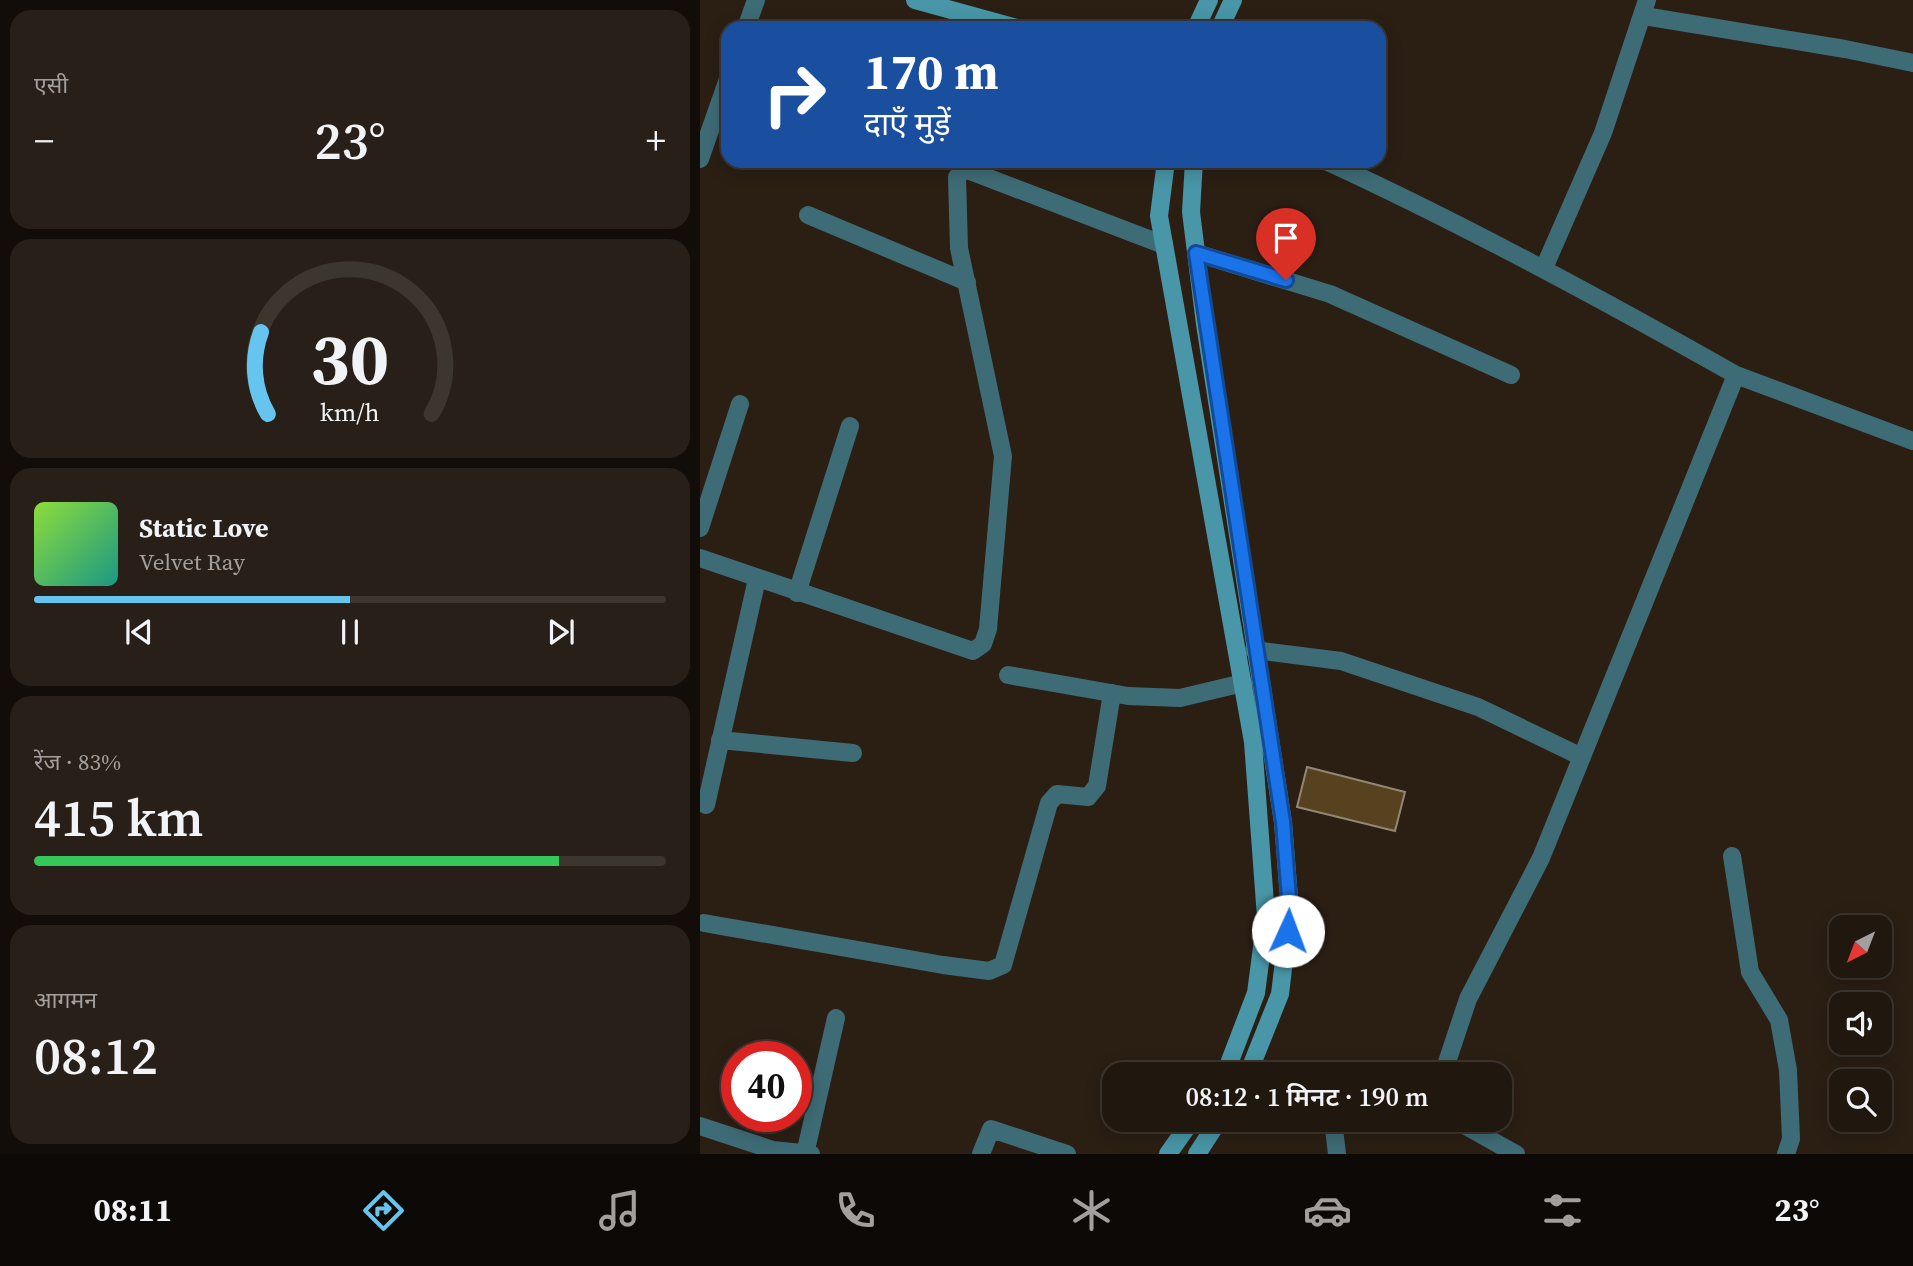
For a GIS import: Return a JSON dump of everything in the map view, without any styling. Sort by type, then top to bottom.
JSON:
[{"type":"street","points":[[748,21],[756,0]]},
{"type":"street","points":[[915,0],[992,21]]},
{"type":"street","points":[[1199,21],[1209,0]]},
{"type":"street","points":[[1223,21],[1233,0]]},
{"type":"street","points":[[1544,268],[1603,133],[1645,8],[1913,63]]},
{"type":"street","points":[[700,159],[721,99]]},
{"type":"street","points":[[1165,168],[1159,216],[1253,742],[1266,917],[1256,993],[1230,1062]]},
{"type":"street","points":[[1194,168],[1191,212],[1196,253],[1254,650],[1283,822],[1290,911],[1280,994],[1253,1062]]},
{"type":"street","points":[[1341,168],[1417,203],[1544,268],[1736,375],[1913,441]]},
{"type":"street","points":[[700,558],[973,651],[983,644],[988,629],[1003,456],[959,248],[957,177],[965,169],[1164,244]]},
{"type":"street","points":[[808,215],[967,282]]},
{"type":"street","points":[[1196,253],[1330,294],[1511,374]]},
{"type":"street","points":[[1447,1062],[1468,999],[1541,858],[1736,375]]},
{"type":"street","points":[[700,528],[740,404]]},
{"type":"street","points":[[797,593],[850,426]]},
{"type":"street","points":[[706,805],[757,579]]},
{"type":"street","points":[[1254,650],[1341,661],[1478,707],[1582,757]]},
{"type":"street","points":[[1008,675],[1112,693],[1180,698],[1243,683]]},
{"type":"street","points":[[704,923],[943,965],[989,971],[1003,965],[1049,803],[1057,794],[1088,797],[1097,786],[1112,693]]},
{"type":"street","points":[[720,740],[853,753]]},
{"type":"street","points":[[1731,856],[1751,972],[1779,1020],[1788,1070],[1791,1139],[1786,1154]]},
{"type":"street","points":[[700,1126],[773,1150],[807,1153],[836,1018]]},
{"type":"street","points":[[982,1154],[991,1129],[1067,1154]]},
{"type":"street","points":[[1168,1154],[1184,1132]]},
{"type":"street","points":[[1197,1154],[1211,1132]]},
{"type":"street","points":[[1334,1132],[1337,1154]]},
{"type":"street","points":[[1477,1132],[1516,1154]]},
{"type":"building","points":[[1307,767],[1405,792],[1395,831],[1297,807]]},
{"type":"route","points":[[1286,280],[1196,253],[1245,593],[1283,822],[1290,911],[1288,931]]}]
